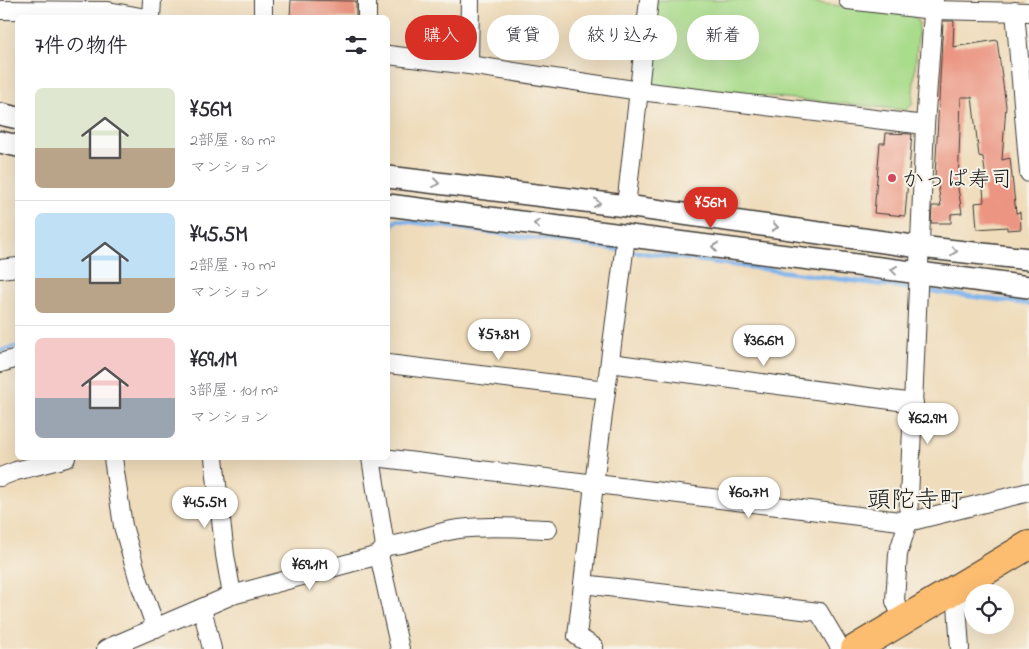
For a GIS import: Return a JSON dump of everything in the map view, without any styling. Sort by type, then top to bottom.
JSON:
[{"type":"highway","points":[[854,649],[1029,545]]},
{"type":"street","points":[[151,15],[152,0]]},
{"type":"street","points":[[263,0],[263,15]]},
{"type":"street","points":[[367,0],[367,15]]},
{"type":"street","points":[[469,65],[470,0]]},
{"type":"street","points":[[626,206],[649,0]]},
{"type":"street","points":[[848,0],[1022,12],[1029,173]]},
{"type":"street","points":[[903,620],[894,601],[898,554],[908,522],[925,125],[933,5]]},
{"type":"street","points":[[9,6],[89,14],[108,11],[130,15]]},
{"type":"street","points":[[390,55],[469,65],[640,91],[925,125]]},
{"type":"street","points":[[0,114],[15,117]]},
{"type":"street","points":[[0,142],[15,145]]},
{"type":"street","points":[[390,177],[626,206],[920,247],[1029,259]]},
{"type":"street","points":[[390,205],[1029,288]]},
{"type":"street","points":[[594,649],[594,647],[578,636],[582,584],[626,236]]},
{"type":"street","points":[[0,268],[15,267]]},
{"type":"street","points":[[0,363],[15,359]]},
{"type":"street","points":[[610,363],[914,403]]},
{"type":"street","points":[[390,364],[606,390]]},
{"type":"street","points":[[390,459],[908,522],[1029,492]]},
{"type":"street","points":[[0,477],[58,460]]},
{"type":"street","points":[[113,460],[123,526],[139,581],[156,628]]},
{"type":"street","points":[[214,460],[225,555],[232,595]]},
{"type":"street","points":[[371,460],[382,550],[400,649]]},
{"type":"street","points":[[106,649],[232,595],[398,545],[459,529],[485,527],[548,529]]},
{"type":"street","points":[[582,584],[819,612],[841,649]]},
{"type":"street","points":[[956,589],[960,649]]},
{"type":"street","points":[[202,608],[212,649]]},
{"type":"green space","points":[[657,0],[793,0],[913,15],[919,23],[912,105],[906,110],[652,85],[647,79],[649,60],[677,60],[677,15],[655,15]]},
{"type":"building","points":[[291,0],[356,1],[356,15],[290,15]]},
{"type":"building","points":[[943,21],[954,21],[953,47],[997,40],[1006,106],[1002,160],[1010,158],[1016,213],[1020,212],[1021,229],[1007,230],[1007,227],[977,229],[975,203],[984,202],[983,187],[987,186],[983,157],[979,156],[972,97],[961,97],[958,188],[962,213],[951,214],[951,223],[931,223],[932,206],[941,206],[937,177],[935,177]]},
{"type":"building","name":"かっぱ寿司","points":[[886,133],[912,134],[905,216],[874,213],[880,143],[885,143]]},
{"type":"waterway","points":[[390,228],[396,220],[621,250]]},
{"type":"waterway","points":[[629,251],[914,289]]},
{"type":"waterway","points":[[921,290],[1029,304]]},
{"type":"waterway","points":[[0,351],[15,347]]},
{"type":"place","name":"かっぱ寿司","points":[[892,178]]},
{"type":"district","name":"頭陀寺町","points":[[915,499]]}]
